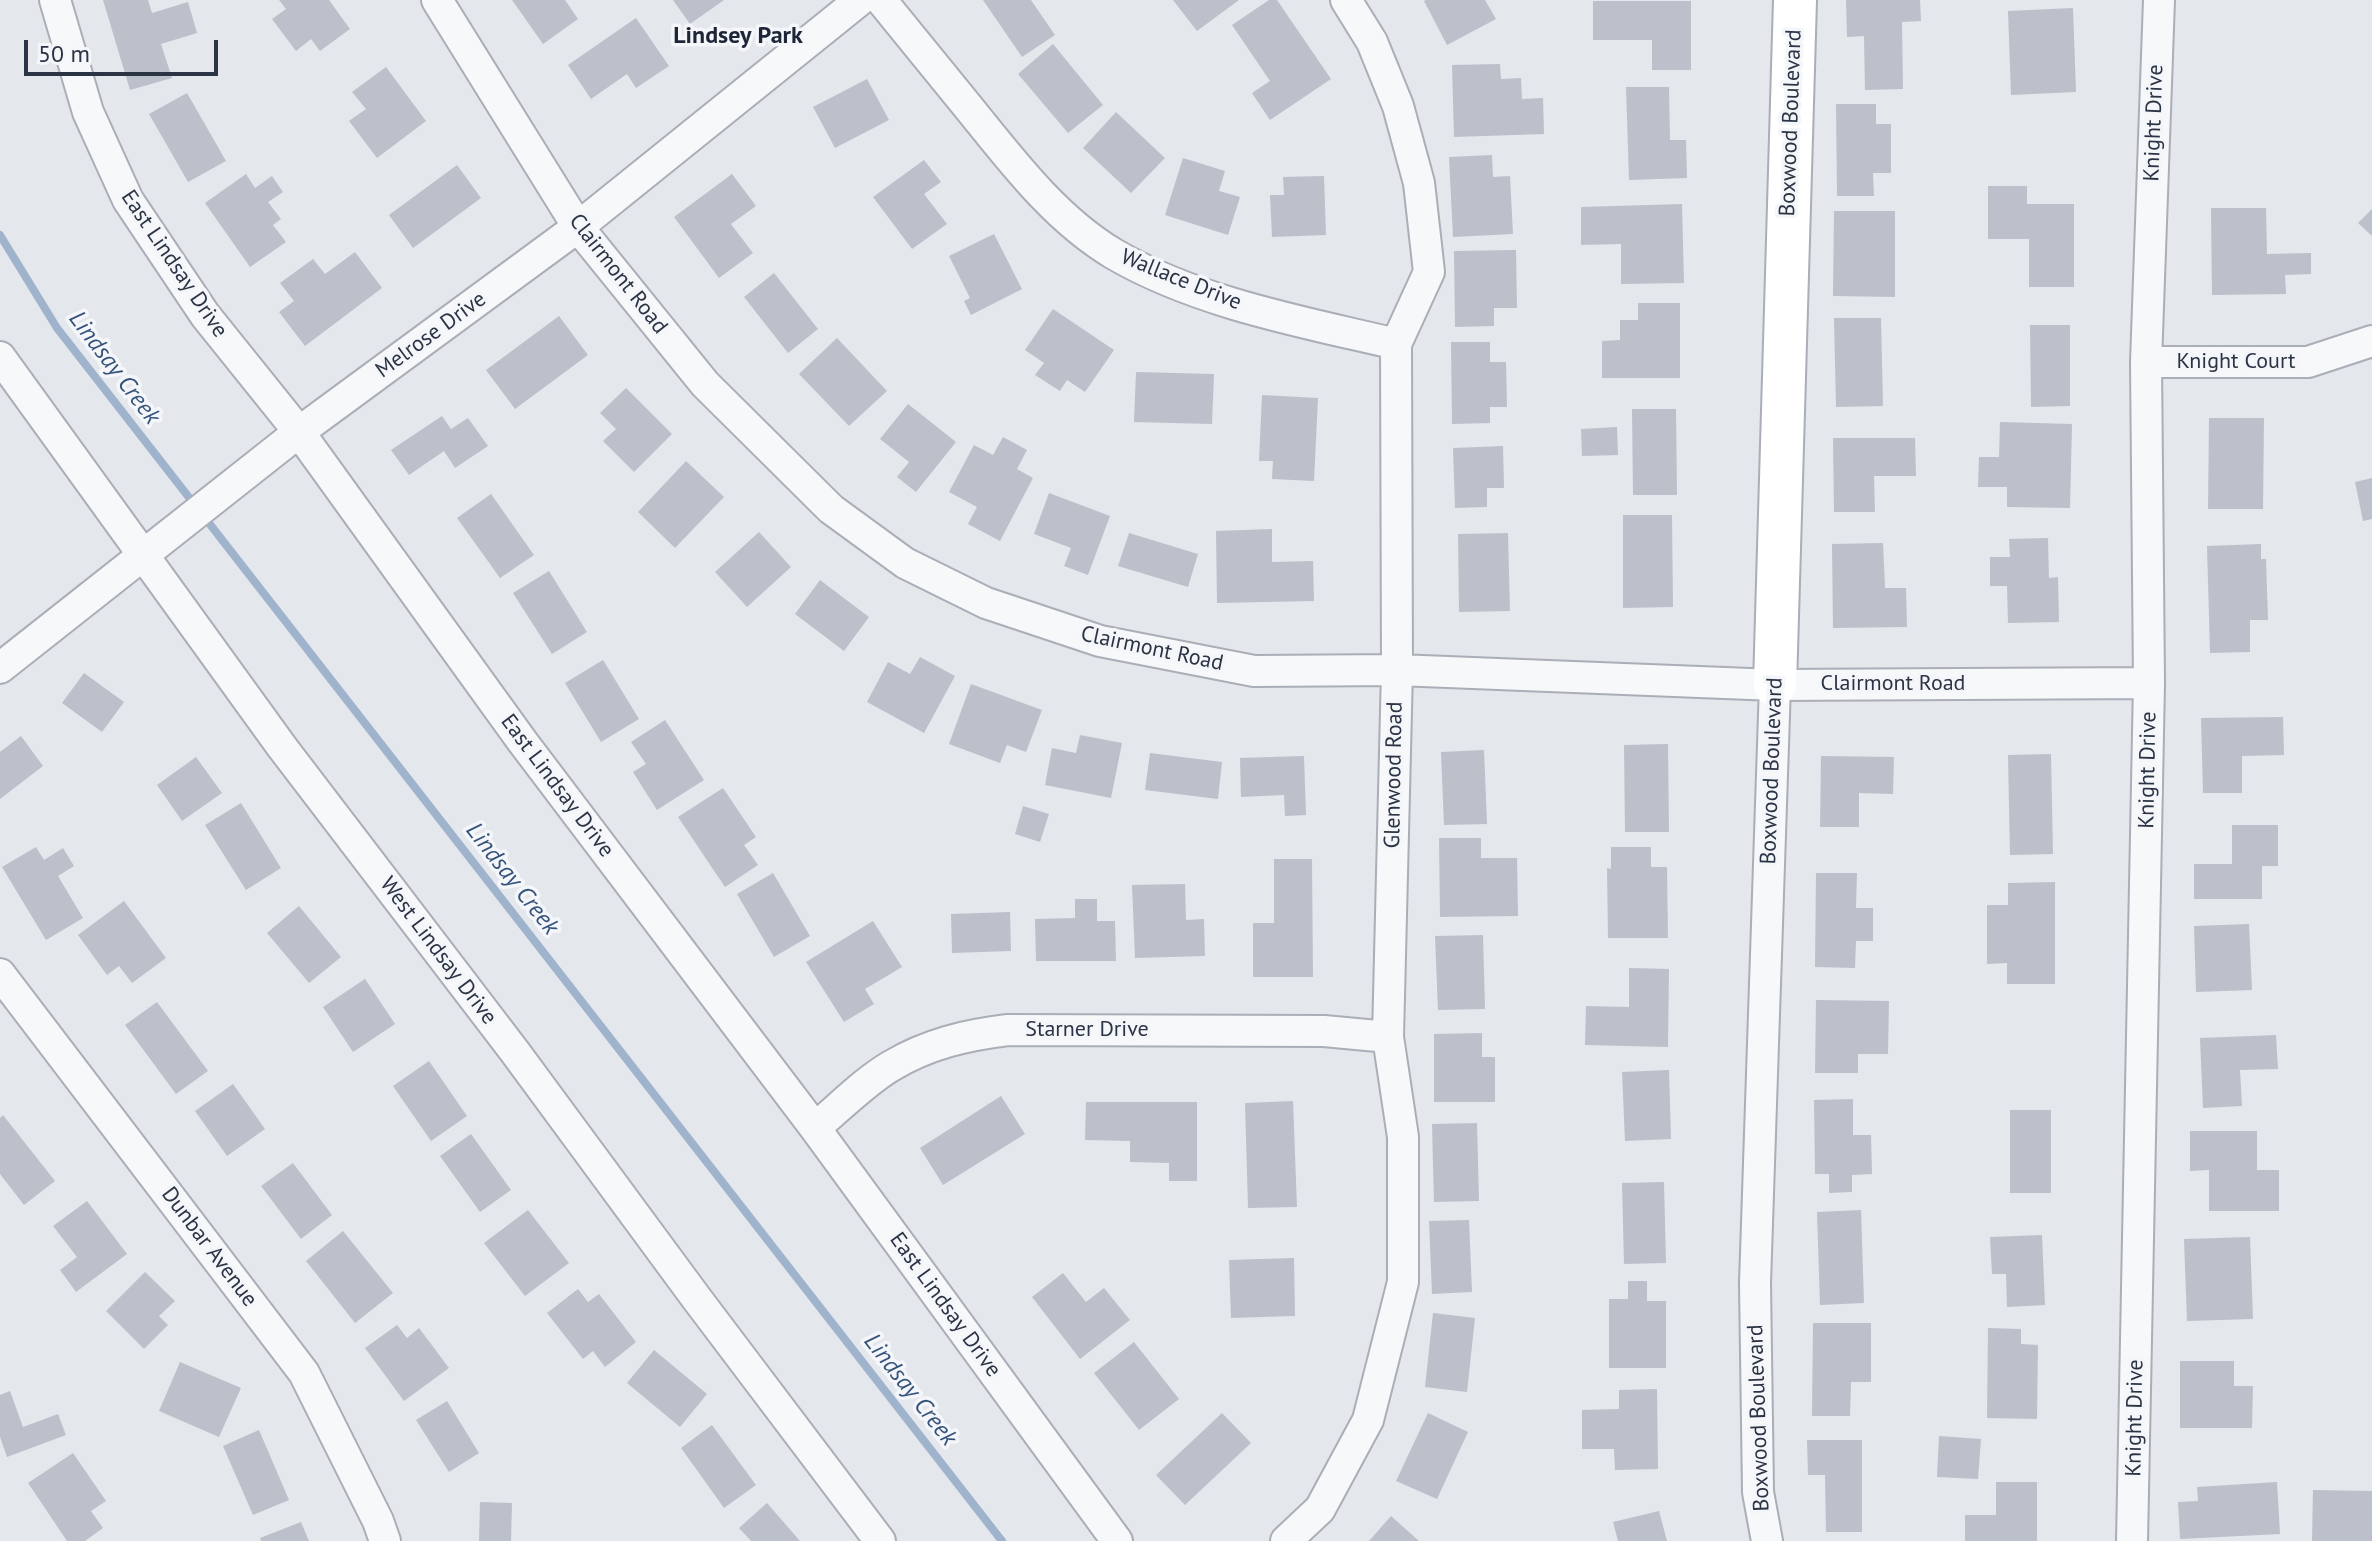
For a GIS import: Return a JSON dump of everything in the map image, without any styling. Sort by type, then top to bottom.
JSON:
[{"type":"street","name":"East Lindsay Drive","points":[[55,0],[88,112],[128,200],[205,315],[299,432],[522,741],[815,1128],[1117,1541]]},
{"type":"street","name":"Clairmont Road","points":[[437,0],[578,227],[705,384],[831,509],[905,563],[986,603],[1100,641],[1254,671],[1397,670],[1775,685],[2149,683]]},
{"type":"street","name":"Melrose Drive","points":[[0,668],[299,432],[578,227],[860,0]]},
{"type":"street","name":"Wallace Drive","points":[[881,0],[1011,160],[1067,218],[1113,253],[1166,279],[1260,312],[1396,344]]},
{"type":"street","name":"Glenwood Road","points":[[1286,1541],[1320,1509],[1368,1420],[1403,1282],[1403,1137],[1388,1037],[1397,670],[1396,344],[1429,272],[1419,183],[1398,106],[1372,42],[1346,0]]},
{"type":"street","name":"Boxwood Boulevard","points":[[1767,1541],[1758,1492],[1755,1283],[1795,0]]},
{"type":"street","name":"Knight Drive","points":[[2132,1541],[2149,683],[2146,362],[2159,0]]},
{"type":"street","name":"Knight Court","points":[[2146,362],[2308,362],[2372,341]]},
{"type":"street","name":"West Lindsay Drive","points":[[0,357],[282,747],[505,1039],[880,1541]]},
{"type":"street","name":"Dunbar Avenue","points":[[0,974],[304,1373],[385,1541]]},
{"type":"street","name":"Starner Drive","points":[[815,1128],[890,1066],[933,1045],[970,1034],[1008,1030],[1324,1031],[1388,1037]]},
{"type":"building","points":[[103,0],[148,0],[152,13],[188,2],[197,33],[161,44],[172,78],[130,90]]},
{"type":"building","points":[[279,0],[329,0],[350,29],[320,51],[311,39],[296,51],[272,19],[286,9]]},
{"type":"building","points":[[512,0],[565,0],[578,19],[543,44]]},
{"type":"building","points":[[673,0],[724,0],[690,24]]},
{"type":"building","points":[[983,0],[1031,0],[1055,35],[1022,57]]},
{"type":"building","points":[[1173,0],[1239,0],[1197,31]]},
{"type":"building","points":[[1269,0],[1277,0],[1331,79],[1270,120],[1252,93],[1270,81],[1232,25]]},
{"type":"building","points":[[1426,0],[1485,0],[1496,19],[1447,45]]},
{"type":"building","points":[[1846,0],[1920,0],[1921,21],[1902,22],[1903,89],[1865,90],[1864,36],[1847,37]]},
{"type":"building","points":[[1593,1],[1691,1],[1691,70],[1652,70],[1652,40],[1593,40]]},
{"type":"building","points":[[2073,8],[2076,92],[2011,95],[2008,11]]},
{"type":"building","points":[[636,18],[669,66],[636,88],[627,74],[591,99],[568,65]]},
{"type":"building","points":[[1053,44],[1103,105],[1068,133],[1018,74]]},
{"type":"building","points":[[1500,64],[1501,79],[1521,78],[1522,99],[1543,98],[1544,134],[1454,137],[1452,65]]},
{"type":"building","points":[[386,67],[426,121],[377,158],[349,121],[366,109],[352,92]]},
{"type":"building","points":[[867,79],[889,120],[835,148],[813,107]]},
{"type":"building","points":[[1626,87],[1669,87],[1670,140],[1686,140],[1687,178],[1629,180]]},
{"type":"building","points":[[187,93],[226,161],[188,182],[149,114]]},
{"type":"building","points":[[1836,104],[1876,104],[1876,124],[1891,124],[1891,173],[1873,173],[1874,196],[1837,196]]},
{"type":"building","points":[[1116,112],[1165,158],[1131,193],[1083,148]]},
{"type":"building","points":[[1492,155],[1493,177],[1510,176],[1513,234],[1453,237],[1449,157]]},
{"type":"building","points":[[1183,158],[1225,171],[1219,191],[1240,197],[1228,235],[1165,215]]},
{"type":"building","points":[[924,160],[941,182],[924,194],[947,224],[912,249],[873,197]]},
{"type":"building","points":[[457,165],[481,198],[413,248],[389,215]]},
{"type":"building","points":[[246,174],[255,188],[272,176],[283,192],[268,202],[281,219],[273,225],[286,242],[250,267],[205,203]]},
{"type":"building","points":[[732,174],[756,206],[731,224],[753,253],[719,278],[674,217]]},
{"type":"building","points":[[1324,176],[1326,235],[1272,237],[1270,195],[1284,195],[1283,177]]},
{"type":"building","points":[[1988,186],[2027,186],[2027,204],[2074,204],[2074,287],[2029,287],[2029,239],[1988,239]]},
{"type":"building","points":[[1682,204],[1684,283],[1621,284],[1621,244],[1581,245],[1581,207]]},
{"type":"building","points":[[2211,208],[2266,208],[2267,254],[2311,253],[2311,274],[2285,275],[2286,294],[2212,295]]},
{"type":"building","points":[[2372,209],[2372,236],[2358,223]]},
{"type":"building","points":[[1834,211],[1895,211],[1895,297],[1833,296]]},
{"type":"building","points":[[994,234],[1022,289],[971,315],[964,301],[970,298],[949,256]]},
{"type":"building","points":[[1516,250],[1517,308],[1494,308],[1494,326],[1455,327],[1454,251]]},
{"type":"building","points":[[355,252],[382,288],[305,346],[279,312],[294,301],[280,283],[313,259],[325,274]]},
{"type":"building","points":[[774,273],[818,329],[788,353],[744,297]]},
{"type":"building","points":[[1638,303],[1680,303],[1680,378],[1602,378],[1602,341],[1620,340],[1620,320],[1638,320]]},
{"type":"building","points":[[1053,309],[1114,350],[1085,392],[1067,380],[1060,391],[1035,375],[1044,363],[1025,350]]},
{"type":"building","points":[[559,316],[588,355],[515,409],[486,370]]},
{"type":"building","points":[[1834,318],[1881,318],[1883,406],[1836,407]]},
{"type":"building","points":[[2030,325],[2070,325],[2070,406],[2031,407]]},
{"type":"building","points":[[837,338],[887,391],[849,426],[799,374]]},
{"type":"building","points":[[1451,342],[1490,342],[1490,362],[1506,362],[1507,407],[1490,407],[1490,423],[1452,424]]},
{"type":"building","points":[[1136,372],[1214,374],[1212,424],[1134,422]]},
{"type":"building","points":[[626,388],[672,434],[634,472],[603,441],[616,429],[600,413]]},
{"type":"building","points":[[1262,395],[1318,398],[1314,481],[1272,479],[1273,461],[1259,461]]},
{"type":"building","points":[[908,404],[956,442],[916,492],[897,477],[909,462],[880,439]]},
{"type":"building","points":[[1632,409],[1676,409],[1677,495],[1633,495]]},
{"type":"building","points":[[442,416],[451,429],[468,418],[488,446],[455,468],[444,451],[409,475],[391,450]]},
{"type":"building","points":[[2209,418],[2264,418],[2263,509],[2208,509]]},
{"type":"building","points":[[2000,422],[2072,424],[2070,508],[2007,507],[2007,487],[1978,487],[1979,457],[1999,457]]},
{"type":"building","points":[[1617,427],[1618,455],[1582,456],[1581,429]]},
{"type":"building","points":[[1003,437],[1027,450],[1017,469],[1033,478],[1000,541],[968,524],[977,507],[949,492],[974,445],[993,455]]},
{"type":"building","points":[[1833,438],[1915,438],[1916,476],[1874,476],[1875,512],[1834,512]]},
{"type":"building","points":[[1503,446],[1504,488],[1487,488],[1487,507],[1455,508],[1453,448]]},
{"type":"building","points":[[686,461],[724,497],[675,548],[638,512]]},
{"type":"building","points":[[2372,478],[2372,519],[2363,521],[2355,482]]},
{"type":"building","points":[[1049,493],[1110,516],[1088,575],[1064,566],[1071,548],[1034,534]]},
{"type":"building","points":[[491,494],[534,555],[500,578],[457,518]]},
{"type":"building","points":[[1623,515],[1672,515],[1673,607],[1623,608]]},
{"type":"building","points":[[1272,529],[1272,562],[1313,561],[1314,601],[1217,603],[1216,531]]},
{"type":"building","points":[[759,532],[791,567],[747,607],[715,572]]},
{"type":"building","points":[[1129,533],[1198,554],[1188,587],[1118,566]]},
{"type":"building","points":[[1508,533],[1510,611],[1459,612],[1458,534]]},
{"type":"building","points":[[2048,538],[2049,578],[2058,577],[2059,622],[2008,623],[2007,586],[1990,586],[1990,557],[2010,557],[2009,539]]},
{"type":"building","points":[[1883,543],[1885,588],[1906,588],[1907,627],[1833,628],[1832,544]]},
{"type":"building","points":[[2261,544],[2261,559],[2266,559],[2268,620],[2250,620],[2250,652],[2210,653],[2207,546]]},
{"type":"building","points":[[549,571],[587,632],[552,654],[513,593]]},
{"type":"building","points":[[820,580],[869,617],[844,651],[795,614]]},
{"type":"building","points":[[920,657],[955,676],[924,733],[867,702],[888,662],[910,674]]},
{"type":"building","points":[[603,660],[639,719],[601,742],[565,683]]},
{"type":"building","points":[[84,673],[124,702],[102,732],[62,703]]},
{"type":"building","points":[[971,684],[1042,710],[1026,752],[1007,745],[1000,763],[949,744]]},
{"type":"building","points":[[2283,717],[2284,755],[2242,756],[2242,793],[2203,793],[2201,718]]},
{"type":"building","points":[[665,720],[704,780],[657,810],[633,772],[646,764],[631,742]]},
{"type":"building","points":[[1080,735],[1122,743],[1111,798],[1045,785],[1052,748],[1076,753]]},
{"type":"building","points":[[21,736],[43,766],[0,799],[0,752]]},
{"type":"building","points":[[1668,744],[1669,832],[1625,832],[1624,745]]},
{"type":"building","points":[[1484,750],[1487,824],[1444,825],[1441,752]]},
{"type":"building","points":[[1150,753],[1222,762],[1218,799],[1145,790]]},
{"type":"building","points":[[2051,754],[2053,854],[2010,855],[2008,755]]},
{"type":"building","points":[[1304,756],[1306,815],[1285,816],[1284,795],[1241,797],[1240,758]]},
{"type":"building","points":[[1821,756],[1894,757],[1893,794],[1859,793],[1859,827],[1820,827]]},
{"type":"building","points":[[196,757],[222,793],[182,821],[157,785]]},
{"type":"building","points":[[723,788],[756,837],[744,845],[758,865],[725,887],[678,817]]},
{"type":"building","points":[[241,803],[281,868],[246,890],[205,825]]},
{"type":"building","points":[[1023,806],[1049,814],[1040,842],[1015,834]]},
{"type":"building","points":[[2232,825],[2278,825],[2278,866],[2262,866],[2262,899],[2194,899],[2194,864],[2232,864]]},
{"type":"building","points":[[1439,838],[1481,838],[1481,858],[1517,858],[1518,916],[1440,917]]},
{"type":"building","points":[[36,847],[44,860],[63,848],[74,866],[58,876],[83,918],[46,940],[2,867]]},
{"type":"building","points":[[1611,847],[1651,847],[1651,867],[1667,867],[1668,938],[1608,938],[1607,868],[1611,869]]},
{"type":"building","points":[[1274,859],[1312,859],[1313,977],[1253,977],[1253,923],[1274,923]]},
{"type":"building","points":[[773,873],[810,936],[774,957],[737,894]]},
{"type":"building","points":[[1816,873],[1857,873],[1856,908],[1873,908],[1873,941],[1856,941],[1855,968],[1815,967]]},
{"type":"building","points":[[2055,882],[2055,984],[2007,984],[2007,963],[1987,964],[1987,905],[2008,905],[2008,883]]},
{"type":"building","points":[[1185,884],[1186,920],[1204,919],[1205,956],[1135,958],[1132,885]]},
{"type":"building","points":[[1075,899],[1097,899],[1097,921],[1115,921],[1116,961],[1036,961],[1035,919],[1075,918]]},
{"type":"building","points":[[124,901],[166,958],[132,983],[119,966],[107,975],[78,935]]},
{"type":"building","points":[[299,906],[341,957],[309,983],[267,933]]},
{"type":"building","points":[[1010,912],[1011,951],[952,953],[951,914]]},
{"type":"building","points":[[873,921],[902,967],[865,989],[874,1004],[844,1022],[806,962]]},
{"type":"building","points":[[2249,924],[2252,990],[2196,992],[2194,926]]},
{"type":"building","points":[[1483,935],[1485,1009],[1438,1010],[1435,936]]},
{"type":"building","points":[[1629,968],[1669,969],[1668,1047],[1585,1045],[1586,1006],[1629,1007]]},
{"type":"building","points":[[365,979],[395,1024],[353,1052],[323,1007]]},
{"type":"building","points":[[1816,1000],[1889,1001],[1888,1054],[1858,1054],[1858,1073],[1815,1073]]},
{"type":"building","points":[[157,1002],[208,1071],[176,1094],[125,1025]]},
{"type":"building","points":[[1482,1033],[1482,1057],[1495,1057],[1495,1102],[1434,1102],[1434,1034]]},
{"type":"building","points":[[2276,1035],[2278,1069],[2240,1070],[2242,1106],[2203,1108],[2200,1038]]},
{"type":"building","points":[[429,1061],[467,1116],[431,1141],[393,1086]]},
{"type":"building","points":[[1669,1070],[1671,1139],[1625,1141],[1622,1072]]},
{"type":"building","points":[[233,1084],[265,1129],[227,1156],[195,1111]]},
{"type":"building","points":[[1001,1096],[1025,1134],[943,1185],[920,1148]]},
{"type":"building","points":[[1853,1099],[1853,1135],[1871,1135],[1872,1174],[1852,1175],[1852,1192],[1829,1193],[1829,1174],[1815,1174],[1814,1100]]},
{"type":"building","points":[[1293,1101],[1297,1207],[1248,1208],[1245,1103]]},
{"type":"building","points":[[1086,1102],[1197,1102],[1197,1181],[1169,1181],[1169,1163],[1130,1162],[1130,1141],[1085,1140]]},
{"type":"building","points":[[2010,1110],[2051,1110],[2051,1193],[2010,1193]]},
{"type":"building","points":[[3,1115],[55,1181],[24,1205],[0,1174],[0,1118]]},
{"type":"building","points":[[1477,1123],[1479,1201],[1434,1202],[1432,1124]]},
{"type":"building","points":[[2190,1131],[2257,1131],[2257,1170],[2279,1170],[2279,1211],[2209,1211],[2209,1170],[2190,1171]]},
{"type":"building","points":[[471,1134],[511,1190],[480,1212],[440,1156]]},
{"type":"building","points":[[293,1163],[332,1215],[301,1239],[261,1186]]},
{"type":"building","points":[[1664,1182],[1666,1263],[1624,1264],[1622,1183]]},
{"type":"building","points":[[87,1201],[127,1254],[76,1292],[60,1270],[77,1257],[53,1226]]},
{"type":"building","points":[[528,1210],[569,1263],[525,1296],[484,1243]]},
{"type":"building","points":[[1861,1210],[1864,1303],[1820,1305],[1817,1212]]},
{"type":"building","points":[[1469,1220],[1472,1292],[1432,1294],[1429,1221]]},
{"type":"building","points":[[343,1231],[393,1293],[355,1323],[306,1261]]},
{"type":"building","points":[[2042,1235],[2045,1305],[2007,1307],[2006,1274],[1992,1274],[1990,1237]]},
{"type":"building","points":[[2250,1237],[2253,1319],[2187,1321],[2184,1239]]},
{"type":"building","points":[[1294,1258],[1295,1316],[1231,1318],[1229,1260]]},
{"type":"building","points":[[145,1272],[175,1301],[159,1316],[168,1325],[144,1349],[106,1311]]},
{"type":"building","points":[[1063,1273],[1086,1302],[1104,1288],[1130,1320],[1080,1359],[1032,1297]]},
{"type":"building","points":[[1628,1281],[1647,1281],[1647,1301],[1666,1301],[1666,1368],[1609,1368],[1609,1299],[1628,1299]]},
{"type":"building","points":[[578,1289],[588,1302],[599,1294],[636,1342],[605,1367],[593,1351],[583,1359],[547,1313]]},
{"type":"building","points":[[1433,1313],[1475,1318],[1467,1392],[1425,1387]]},
{"type":"building","points":[[1813,1323],[1871,1323],[1871,1382],[1851,1382],[1850,1416],[1812,1416]]},
{"type":"building","points":[[397,1325],[407,1338],[419,1328],[449,1368],[404,1401],[365,1348]]},
{"type":"building","points":[[1988,1328],[2021,1329],[2021,1344],[2038,1345],[2037,1419],[1987,1418]]},
{"type":"building","points":[[1134,1342],[1179,1399],[1139,1430],[1094,1373]]},
{"type":"building","points":[[654,1350],[707,1394],[680,1427],[627,1383]]},
{"type":"building","points":[[2180,1361],[2234,1361],[2234,1386],[2253,1386],[2252,1428],[2180,1428]]},
{"type":"building","points":[[180,1362],[241,1388],[219,1437],[159,1411]]},
{"type":"building","points":[[1657,1389],[1658,1469],[1615,1470],[1614,1449],[1582,1449],[1582,1410],[1619,1409],[1619,1390]]},
{"type":"building","points":[[10,1391],[23,1427],[58,1414],[66,1435],[7,1457],[0,1437],[0,1395]]},
{"type":"building","points":[[447,1401],[479,1453],[449,1472],[416,1420]]},
{"type":"building","points":[[1222,1413],[1251,1443],[1185,1505],[1156,1475]]},
{"type":"building","points":[[1428,1413],[1468,1432],[1437,1499],[1396,1481]]},
{"type":"building","points":[[712,1425],[756,1485],[724,1508],[681,1448]]},
{"type":"building","points":[[259,1430],[289,1500],[253,1515],[223,1446]]},
{"type":"building","points":[[1939,1436],[1981,1439],[1978,1479],[1937,1477]]},
{"type":"building","points":[[1807,1440],[1862,1440],[1862,1532],[1826,1532],[1825,1475],[1808,1475]]},
{"type":"building","points":[[73,1453],[106,1501],[91,1511],[103,1528],[85,1541],[67,1541],[28,1483]]},
{"type":"building","points":[[1996,1482],[2037,1482],[2037,1541],[1965,1541],[1965,1515],[1996,1515]]},
{"type":"building","points":[[2277,1482],[2280,1534],[2180,1539],[2178,1502],[2198,1501],[2197,1487]]},
{"type":"building","points":[[2313,1490],[2372,1491],[2372,1541],[2312,1541]]},
{"type":"building","points":[[480,1502],[512,1503],[511,1541],[479,1541]]},
{"type":"building","points":[[767,1503],[800,1541],[751,1541],[739,1528]]},
{"type":"building","points":[[1659,1511],[1667,1541],[1618,1541],[1613,1522]]},
{"type":"building","points":[[1391,1516],[1419,1541],[1369,1541]]},
{"type":"building","points":[[301,1522],[309,1541],[261,1541],[260,1538]]},
{"type":"waterway","name":"Lindsay Creek","points":[[0,235],[57,328],[1002,1541]]},
{"type":"district","name":"Lindsey Park","points":[[738,36]]}]
